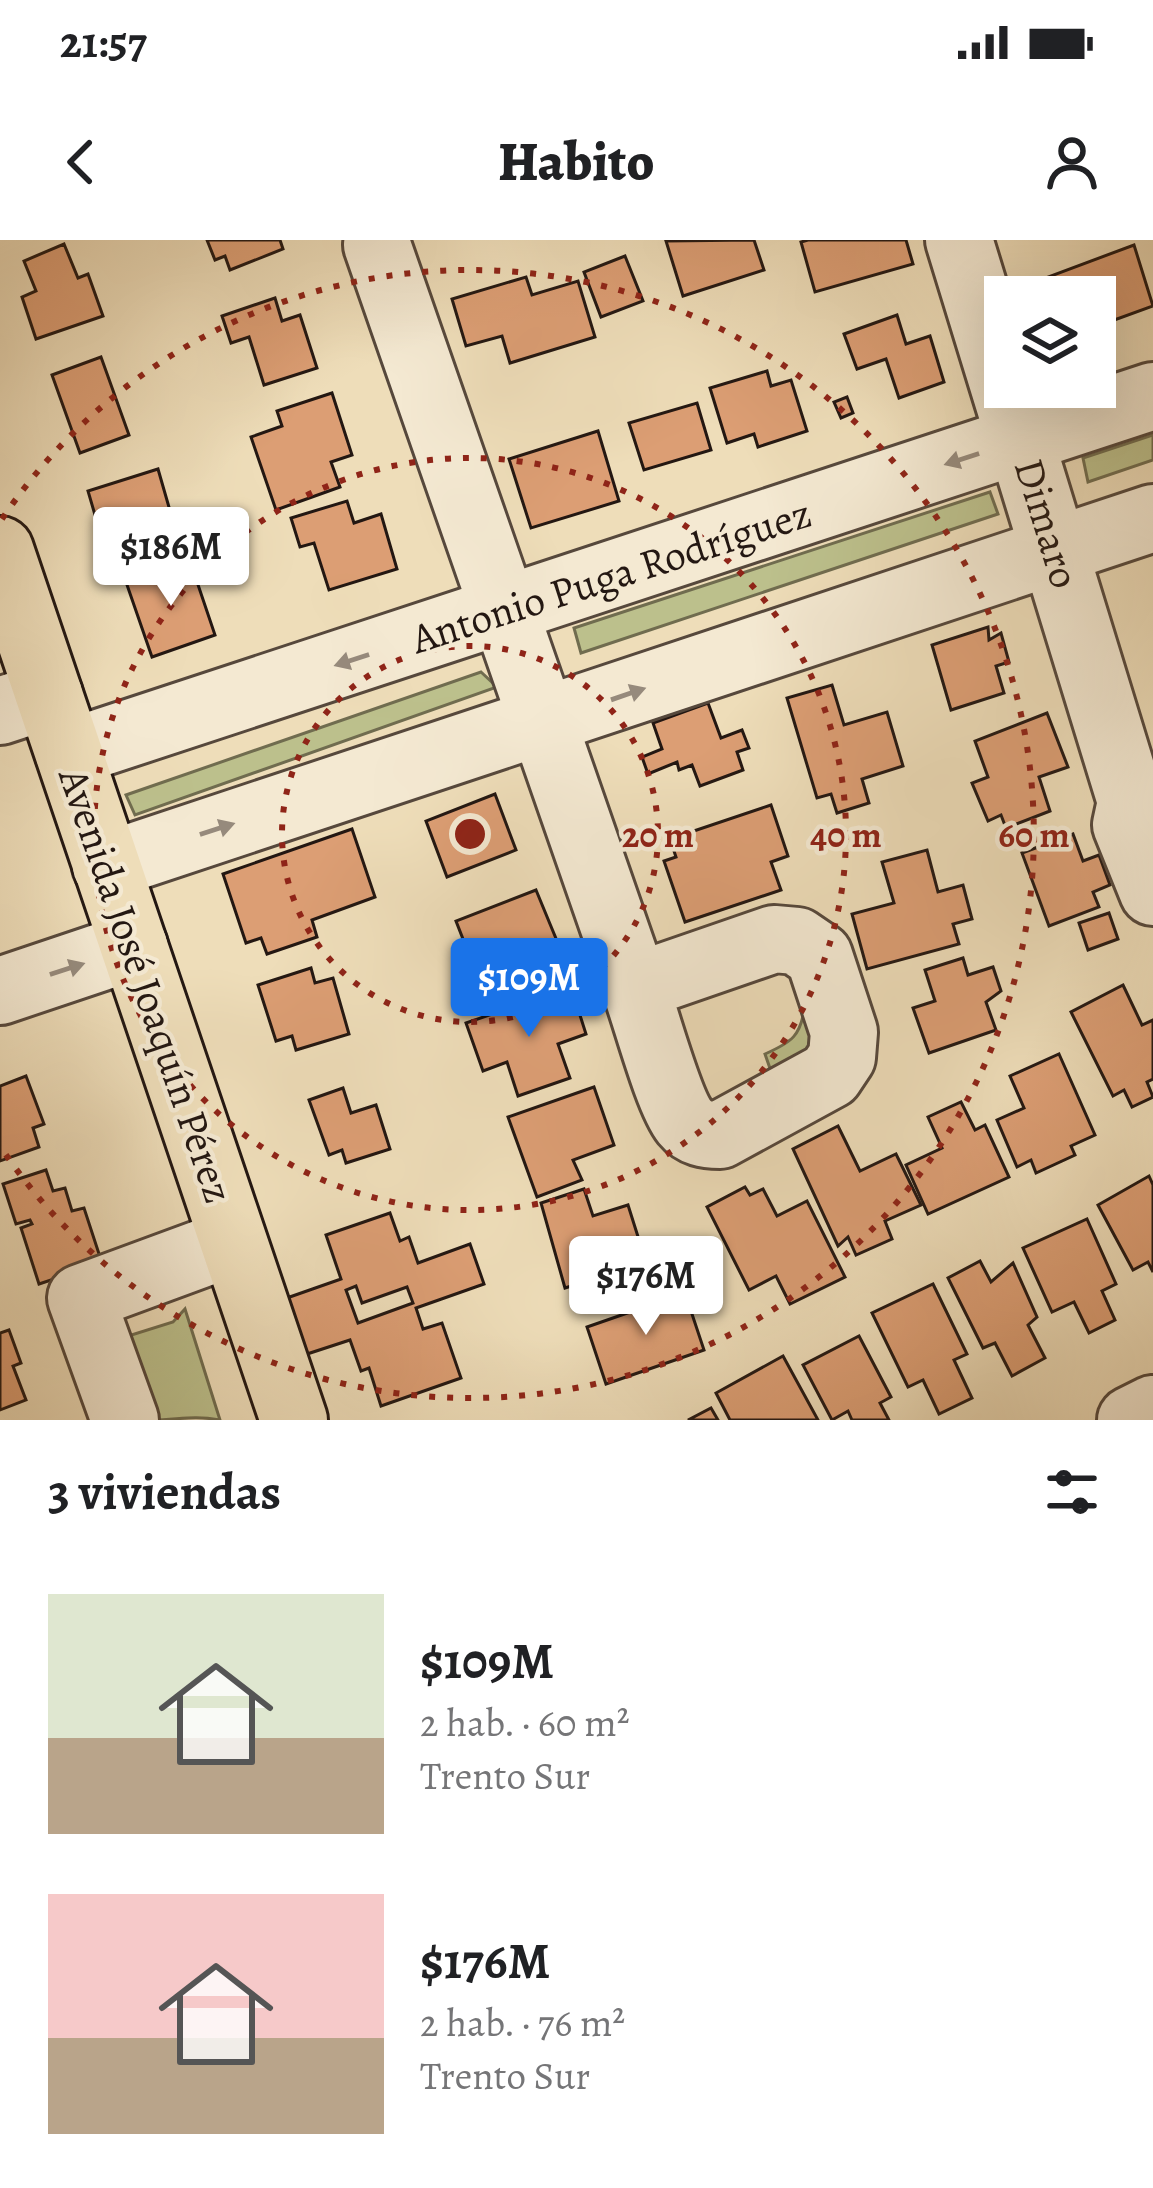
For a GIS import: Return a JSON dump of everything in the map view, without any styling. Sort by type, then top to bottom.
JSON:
[{"type":"main road","name":"Avenida José Joaquín Pérez","points":[[0,550],[39,720],[106,866],[294,1420]]},
{"type":"street","name":"Dimaro","points":[[959,240],[1055,550],[1143,804],[1126,825],[1153,892]]},
{"type":"street","points":[[381,242],[635,986]]},
{"type":"street","name":"Antonio Puga Rodríguez","points":[[39,720],[504,610],[1153,396]]},
{"type":"street","points":[[106,866],[1153,518]]},
{"type":"street","points":[[0,991],[134,946]]},
{"type":"street","points":[[125,1420],[81,1298],[233,1242]]},
{"type":"street","points":[[1131,1420],[1153,1409]]},
{"type":"green space","points":[[1153,435],[1153,460],[1088,482],[1083,458]]},
{"type":"green space","points":[[990,492],[998,514],[581,653],[574,628]]},
{"type":"green space","points":[[481,672],[497,687],[135,815],[126,795]]},
{"type":"green space","points":[[805,1005],[827,1045],[773,1077],[765,1054],[794,1037]]},
{"type":"green space","points":[[185,1309],[220,1420],[152,1420],[125,1337],[173,1322]]},
{"type":"building","points":[[207,240],[280,240],[283,249],[230,270],[225,256],[215,260]]},
{"type":"building","points":[[754,240],[764,270],[683,296],[666,241]]},
{"type":"building","points":[[906,240],[913,264],[815,292],[801,242]]},
{"type":"building","points":[[64,244],[78,278],[88,274],[103,316],[36,339],[22,297],[36,291],[24,261]]},
{"type":"building","points":[[1134,245],[1153,306],[1116,319],[1116,276],[1051,276]]},
{"type":"building","points":[[625,256],[643,301],[601,317],[584,272]]},
{"type":"building","points":[[526,277],[532,295],[578,281],[595,337],[510,363],[502,336],[466,346],[452,299]]},
{"type":"building","points":[[275,298],[282,321],[300,315],[317,368],[264,385],[249,337],[231,343],[222,316]]},
{"type":"building","points":[[897,315],[906,344],[930,336],[944,382],[899,398],[886,359],[857,369],[844,334]]},
{"type":"building","points":[[101,357],[129,435],[80,453],[52,375]]},
{"type":"building","points":[[767,371],[771,386],[791,380],[807,431],[758,447],[754,434],[727,443],[710,388]]},
{"type":"building","points":[[332,393],[352,455],[331,462],[340,487],[276,510],[251,437],[282,426],[277,411]]},
{"type":"building","points":[[847,397],[853,413],[841,418],[834,402]]},
{"type":"building","points":[[697,403],[711,450],[644,470],[629,423]]},
{"type":"building","points":[[598,431],[619,501],[531,528],[509,459]]},
{"type":"building","points":[[158,469],[177,535],[107,556],[88,491]]},
{"type":"building","points":[[347,501],[354,523],[381,514],[397,569],[329,590],[314,543],[300,547],[291,518]]},
{"type":"building","points":[[190,561],[215,635],[152,657],[126,582]]},
{"type":"building","points":[[988,627],[989,640],[1001,633],[1009,662],[996,666],[1004,693],[951,710],[932,645]]},
{"type":"building","points":[[832,685],[844,725],[887,712],[903,766],[862,779],[869,803],[837,813],[831,794],[817,798],[787,698]]},
{"type":"building","points":[[708,703],[721,738],[742,730],[749,748],[737,752],[743,770],[700,786],[692,765],[679,770],[677,762],[648,774],[642,757],[662,749],[653,723]]},
{"type":"building","points":[[1047,713],[1068,767],[1039,777],[1050,811],[1006,828],[1001,815],[988,821],[972,783],[988,777],[975,741]]},
{"type":"building","points":[[495,794],[516,850],[447,877],[426,821]]},
{"type":"building","points":[[771,805],[788,856],[771,862],[781,890],[685,922],[664,861],[676,857],[670,839]]},
{"type":"building","points":[[352,829],[375,897],[312,920],[317,937],[267,954],[261,938],[246,943],[223,874]]},
{"type":"building","points":[[1073,834],[1083,861],[1099,855],[1110,885],[1093,892],[1099,907],[1049,926],[1022,853]]},
{"type":"building","points":[[927,850],[938,892],[963,885],[972,919],[953,924],[959,944],[867,969],[852,914],[894,903],[882,862]]},
{"type":"building","points":[[536,890],[557,941],[520,956],[529,982],[486,998],[456,921]]},
{"type":"building","points":[[1109,913],[1118,939],[1088,950],[1079,923]]},
{"type":"building","points":[[963,958],[968,975],[993,967],[1001,991],[986,1002],[996,1030],[929,1053],[913,1008],[935,1001],[925,970]]},
{"type":"building","points":[[311,968],[315,983],[333,978],[349,1034],[296,1050],[292,1036],[276,1041],[258,985]]},
{"type":"building","points":[[1123,985],[1142,1025],[1153,1020],[1153,1079],[1147,1082],[1153,1097],[1132,1107],[1124,1090],[1113,1096],[1071,1012]]},
{"type":"building","points":[[571,987],[586,1034],[558,1044],[570,1078],[518,1096],[507,1062],[483,1071],[466,1023]]},
{"type":"building","points":[[1059,1054],[1095,1135],[1071,1146],[1075,1155],[1036,1173],[1031,1160],[1017,1167],[997,1120],[1024,1108],[1010,1076]]},
{"type":"building","points":[[26,1076],[44,1124],[33,1128],[39,1147],[0,1161],[0,1086]]},
{"type":"building","points":[[594,1087],[614,1145],[573,1160],[582,1180],[537,1197],[508,1117]]},
{"type":"building","points":[[343,1088],[351,1113],[376,1105],[390,1149],[346,1163],[342,1150],[329,1155],[309,1100]]},
{"type":"building","points":[[961,1102],[975,1130],[985,1125],[1009,1177],[928,1214],[906,1165],[942,1148],[928,1117]]},
{"type":"building","points":[[838,1126],[860,1171],[896,1154],[921,1205],[885,1221],[892,1239],[856,1255],[848,1237],[838,1246],[793,1149]]},
{"type":"building","points":[[46,1170],[53,1191],[65,1188],[72,1211],[84,1208],[102,1263],[39,1284],[21,1228],[32,1224],[30,1220],[16,1224],[3,1184]]},
{"type":"building","points":[[1149,1176],[1153,1185],[1153,1272],[1148,1262],[1133,1270],[1098,1205]]},
{"type":"building","points":[[745,1187],[750,1195],[763,1189],[777,1216],[807,1201],[845,1277],[790,1304],[776,1276],[749,1290],[707,1207]]},
{"type":"building","points":[[584,1189],[593,1216],[628,1205],[646,1262],[565,1288],[541,1203]]},
{"type":"building","points":[[390,1213],[400,1241],[409,1237],[418,1263],[470,1244],[484,1284],[416,1308],[423,1329],[442,1323],[461,1378],[381,1406],[369,1368],[361,1371],[350,1340],[304,1355],[284,1299],[341,1279],[326,1235]],"holes":[[[356,1286],[362,1303],[407,1287],[413,1303],[358,1323],[346,1290]]]},
{"type":"building","points":[[1087,1219],[1116,1284],[1102,1291],[1115,1320],[1089,1333],[1074,1302],[1052,1312],[1023,1248]]},
{"type":"building","points":[[980,1261],[991,1282],[1013,1263],[1037,1317],[1028,1325],[1045,1358],[1012,1376],[995,1343],[983,1348],[948,1278]]},
{"type":"building","points":[[933,1284],[967,1354],[954,1360],[972,1398],[939,1414],[923,1380],[908,1387],[872,1313]]},
{"type":"building","points":[[685,1293],[704,1350],[606,1384],[587,1327]]},
{"type":"building","points":[[9,1330],[21,1363],[13,1366],[26,1400],[0,1410],[0,1333]]},
{"type":"building","points":[[859,1336],[891,1397],[880,1403],[889,1420],[852,1420],[848,1411],[832,1420],[803,1365]]},
{"type":"building","points":[[783,1356],[818,1420],[730,1420],[716,1393]]},
{"type":"building","points":[[711,1408],[718,1420],[688,1420]]}]
